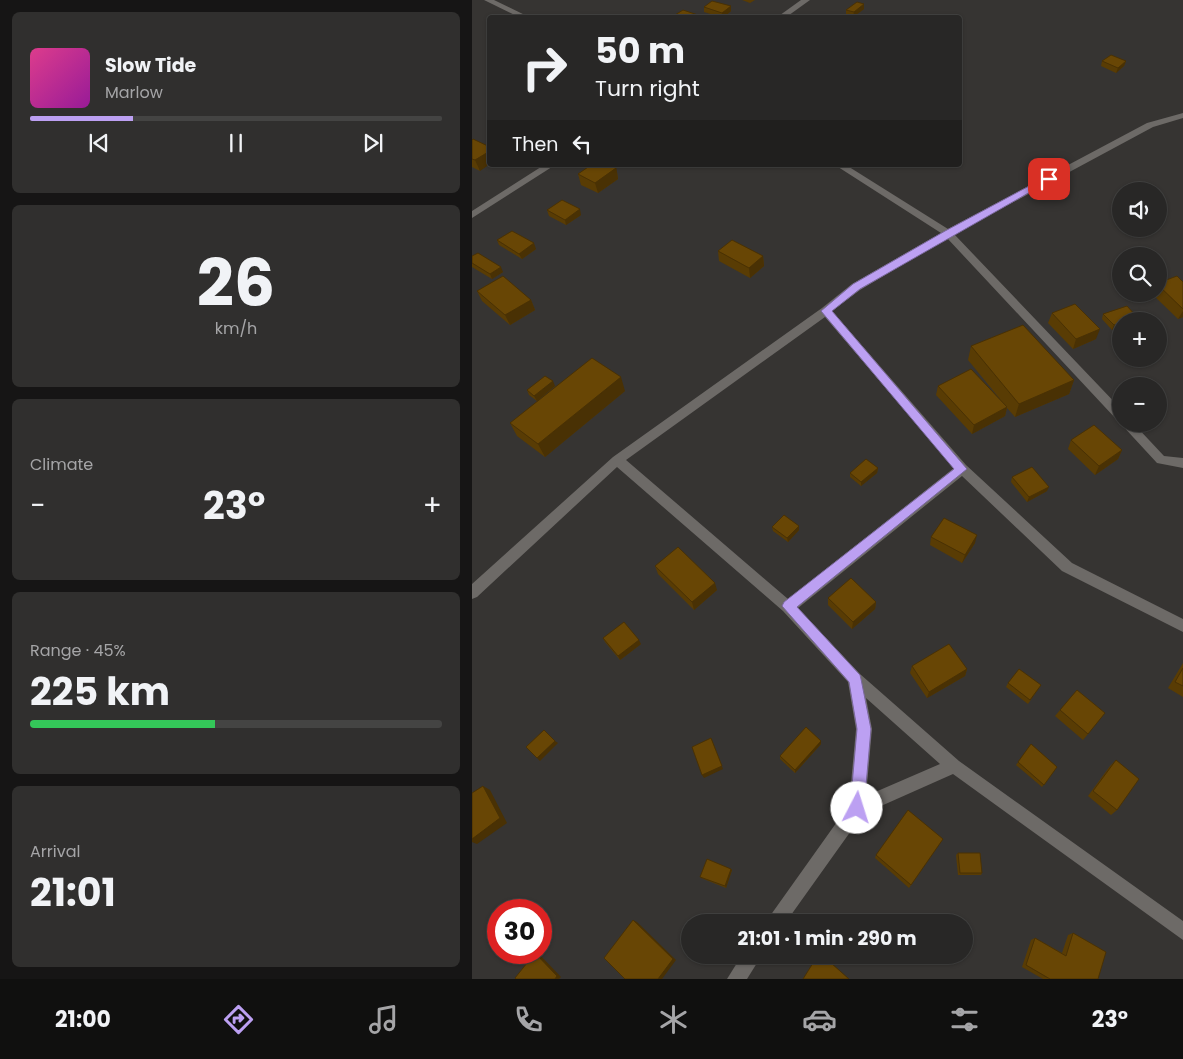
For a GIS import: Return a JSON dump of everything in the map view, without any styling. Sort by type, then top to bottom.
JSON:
[{"type":"street","points":[[488,0],[521,15]]},
{"type":"street","points":[[784,15],[806,0]]},
{"type":"street","points":[[472,593],[616,460],[826,311],[856,287],[948,233],[1150,125],[1182,115]]},
{"type":"street","points":[[472,215],[547,167]]},
{"type":"street","points":[[843,167],[948,233],[1112,407]]},
{"type":"street","points":[[826,311],[962,469],[1066,566],[1182,626]]},
{"type":"street","points":[[1135,432],[1161,460],[1182,463]]},
{"type":"street","points":[[616,460],[788,606],[855,679],[954,766],[1182,932]]},
{"type":"street","points":[[788,606],[962,469]]},
{"type":"street","points":[[782,914],[857,808],[864,729],[855,679]]},
{"type":"street","points":[[857,808],[954,766]]},
{"type":"street","points":[[736,979],[747,964]]},
{"type":"building","points":[[712,1],[731,6],[722,13],[704,7]]},
{"type":"building","points":[[857,2],[864,4],[854,12],[846,10]]},
{"type":"building","points":[[683,10],[698,15],[675,15]]},
{"type":"building","points":[[1111,55],[1126,61],[1118,68],[1102,61]]},
{"type":"building","points":[[472,140],[487,146],[487,153],[475,160],[472,159]]},
{"type":"building","points":[[588,167],[616,168],[595,183],[578,174]]},
{"type":"building","points":[[562,200],[580,209],[565,220],[547,210]]},
{"type":"building","points":[[512,231],[534,243],[519,254],[497,240]]},
{"type":"building","points":[[732,240],[763,256],[749,268],[718,251]]},
{"type":"building","points":[[478,253],[501,267],[490,274],[472,263],[472,256]]},
{"type":"building","points":[[503,276],[531,300],[505,315],[477,291]]},
{"type":"building","points":[[1177,276],[1183,282],[1183,309],[1167,294],[1167,280]]},
{"type":"building","points":[[1075,304],[1100,329],[1076,339],[1052,313]]},
{"type":"building","points":[[1127,306],[1132,312],[1112,312],[1112,323],[1103,314]]},
{"type":"building","points":[[1023,325],[1074,380],[1019,404],[971,346]]},
{"type":"building","points":[[592,358],[621,377],[538,444],[510,423]]},
{"type":"building","points":[[971,369],[1007,407],[974,425],[938,386]]},
{"type":"building","points":[[545,376],[553,381],[534,396],[527,390]]},
{"type":"building","points":[[1094,425],[1122,450],[1099,466],[1071,440]]},
{"type":"building","points":[[866,459],[878,468],[861,482],[850,473]]},
{"type":"building","points":[[1032,467],[1049,487],[1029,497],[1012,477]]},
{"type":"building","points":[[784,515],[799,526],[787,538],[772,527]]},
{"type":"building","points":[[944,518],[977,535],[965,555],[931,537]]},
{"type":"building","points":[[678,547],[715,583],[692,602],[655,566]]},
{"type":"building","points":[[851,578],[876,602],[853,622],[828,598]]},
{"type":"building","points":[[624,622],[639,640],[618,656],[603,638]]},
{"type":"building","points":[[949,644],[967,669],[929,692],[912,666]]},
{"type":"building","points":[[1183,668],[1183,686],[1175,682]]},
{"type":"building","points":[[1019,669],[1041,685],[1030,700],[1008,683]]},
{"type":"building","points":[[1077,690],[1105,713],[1088,734],[1060,710]]},
{"type":"building","points":[[806,727],[821,741],[795,770],[780,756]]},
{"type":"building","points":[[544,730],[555,741],[537,758],[526,747]]},
{"type":"building","points":[[711,738],[722,766],[702,775],[692,747]]},
{"type":"building","points":[[1031,744],[1057,767],[1044,785],[1018,762]]},
{"type":"building","points":[[1116,760],[1139,779],[1117,810],[1093,791]]},
{"type":"building","points":[[483,786],[500,818],[472,839],[472,793]]},
{"type":"building","points":[[908,810],[943,839],[911,885],[876,855]]},
{"type":"building","points":[[958,853],[980,853],[982,873],[960,873]]},
{"type":"building","points":[[707,859],[731,869],[725,886],[700,877]]},
{"type":"building","points":[[633,920],[673,959],[658,979],[625,979],[604,958]]},
{"type":"building","points":[[1073,933],[1106,952],[1098,979],[1050,979],[1026,965],[1035,938],[1066,956]]},
{"type":"building","points":[[526,964],[546,964],[557,976],[555,979],[515,978]]},
{"type":"building","points":[[812,964],[832,964],[849,979],[803,979]]},
{"type":"route","points":[[857,808],[864,729],[855,679],[788,606],[962,469],[826,311],[856,287],[948,233],[1049,179]]}]
